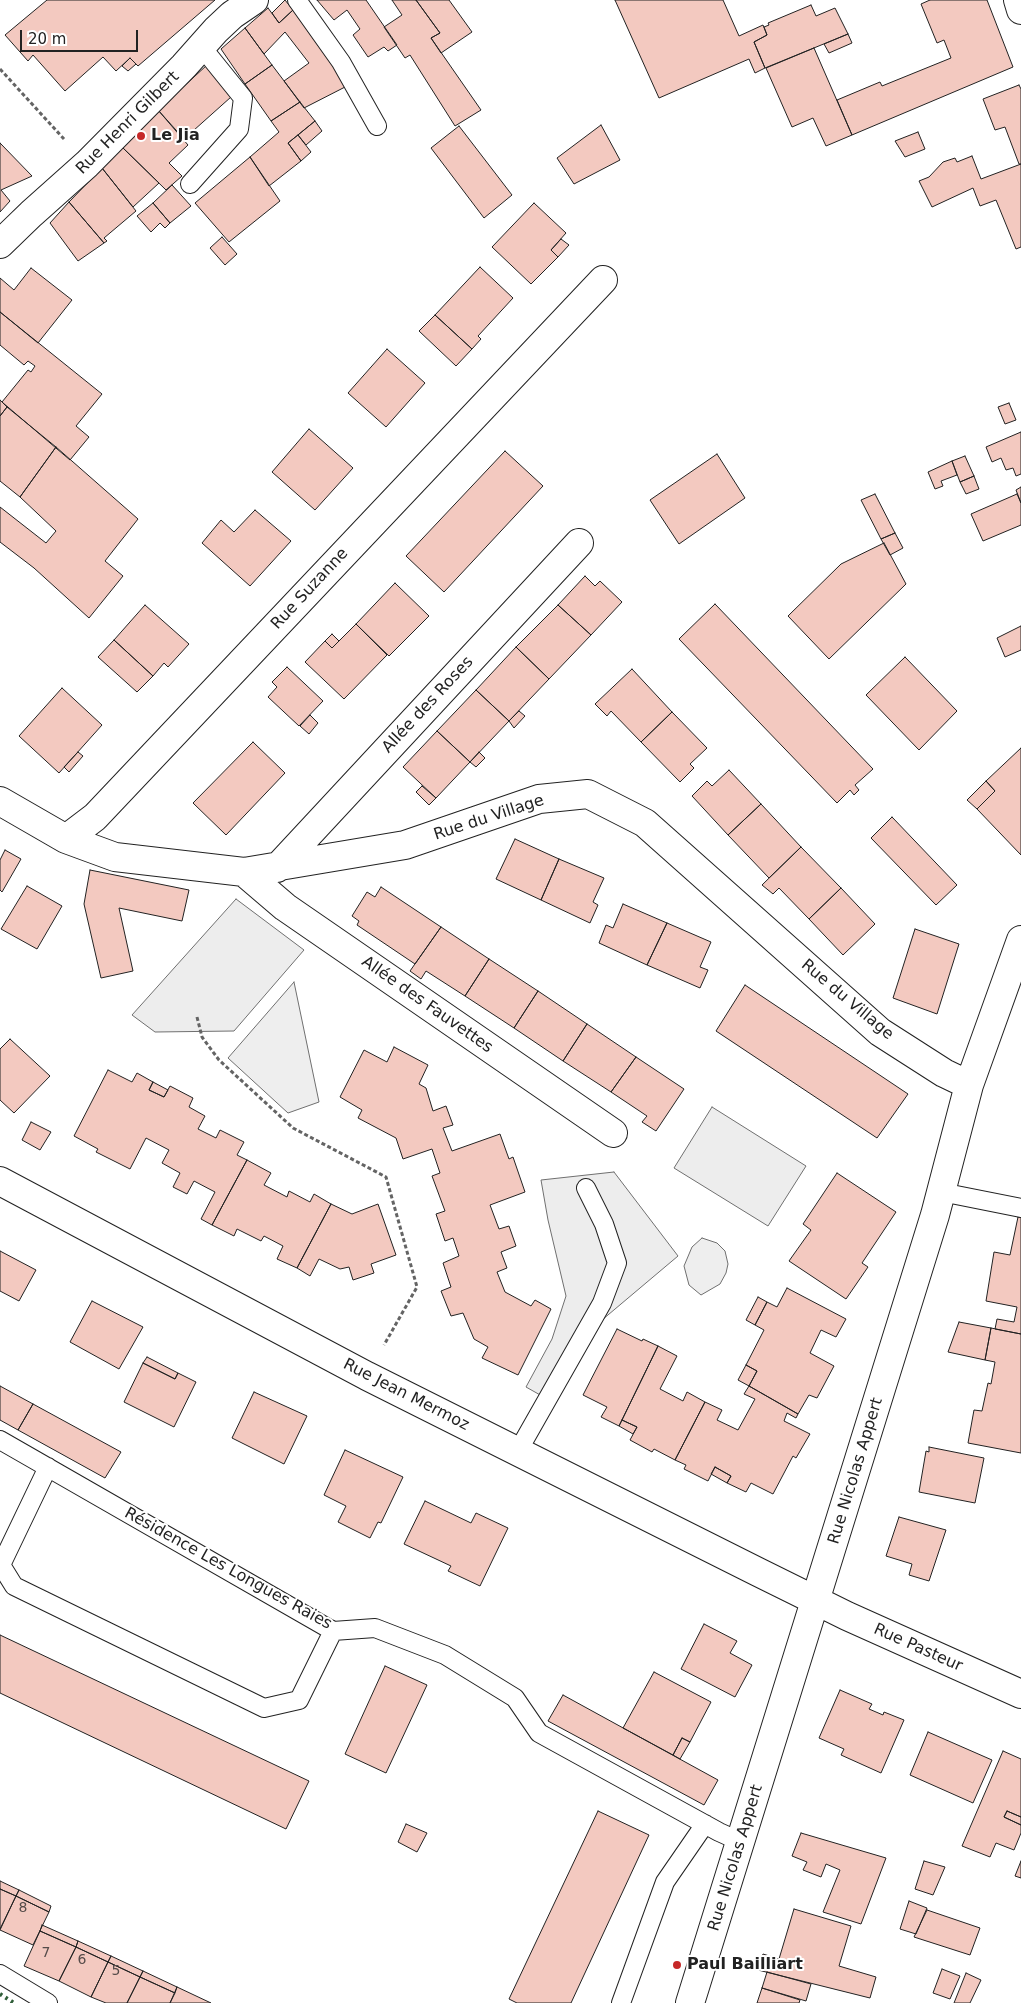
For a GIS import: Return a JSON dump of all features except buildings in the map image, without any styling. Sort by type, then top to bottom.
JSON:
[{"type":"street","name":"Rue Henri Gilbert","points":[[0,244],[87,164],[232,15],[254,0]]},
{"type":"street","points":[[1018,0],[1021,10]]},
{"type":"street","name":"Rue Suzanne","points":[[66,839],[95,817],[603,280]]},
{"type":"street","name":"Allée des Roses","points":[[277,868],[579,543]]},
{"type":"street","name":"Rue du Village","points":[[66,839],[115,857],[244,872],[277,868],[405,845],[539,798],[588,794],[645,823],[880,1032],[944,1073],[969,1085]]},
{"type":"street","points":[[0,801],[66,839]]},
{"type":"street","name":"Allée des Fauvettes","points":[[244,872],[285,907],[613,1133]]},
{"type":"street","name":"Rue Nicolas Appert","points":[[690,2003],[816,1601],[941,1192],[969,1085],[1021,940]]},
{"type":"street","name":"Rue Jean Mermoz","points":[[0,1181],[367,1376],[816,1601]]},
{"type":"street","name":"Rue Pasteur","points":[[816,1601],[1021,1694]]},
{"type":"lane","points":[[297,0],[341,62],[378,126]]},
{"type":"lane","points":[[190,184],[239,129],[243,98],[201,46]]},
{"type":"lane","points":[[518,1451],[602,1303],[617,1263],[604,1224],[586,1188]]},
{"type":"lane","points":[[941,1192],[1021,1208]]},
{"type":"lane","name":"Résidence Les Longues Raies","points":[[0,1440],[333,1630],[375,1628],[445,1655],[515,1698],[539,1733],[741,1842]]},
{"type":"lane","points":[[48,1467],[1,1565],[14,1586],[264,1708],[299,1700],[333,1630]]},
{"type":"lane","points":[[621,2003],[665,1882],[705,1824]]},
{"type":"lane","points":[[0,1974],[48,2003]]},
{"type":"path","points":[[0,70],[87,164]]},
{"type":"path","points":[[197,1017],[202,1037],[219,1060],[293,1128],[386,1177],[417,1287],[367,1376]]},
{"type":"shaded area","points":[[236,899],[304,950],[234,1031],[155,1032],[132,1015]]},
{"type":"shaded area","points":[[294,982],[319,1102],[288,1113],[228,1058]]},
{"type":"shaded area","points":[[712,1107],[806,1166],[768,1226],[674,1168]]},
{"type":"shaded area","points":[[614,1172],[678,1256],[583,1336],[542,1396],[526,1387],[552,1339],[566,1296],[548,1220],[541,1180]]},
{"type":"shaded area","points":[[702,1238],[717,1243],[725,1251],[728,1264],[720,1284],[701,1295],[689,1285],[684,1266],[692,1247]]},
{"type":"hedge","points":[[0,1994],[14,2003]]},
{"type":"place","name":"Le Jia","points":[[141,136]]},
{"type":"place","name":"Paul Bailliart","points":[[677,1965]]}]
